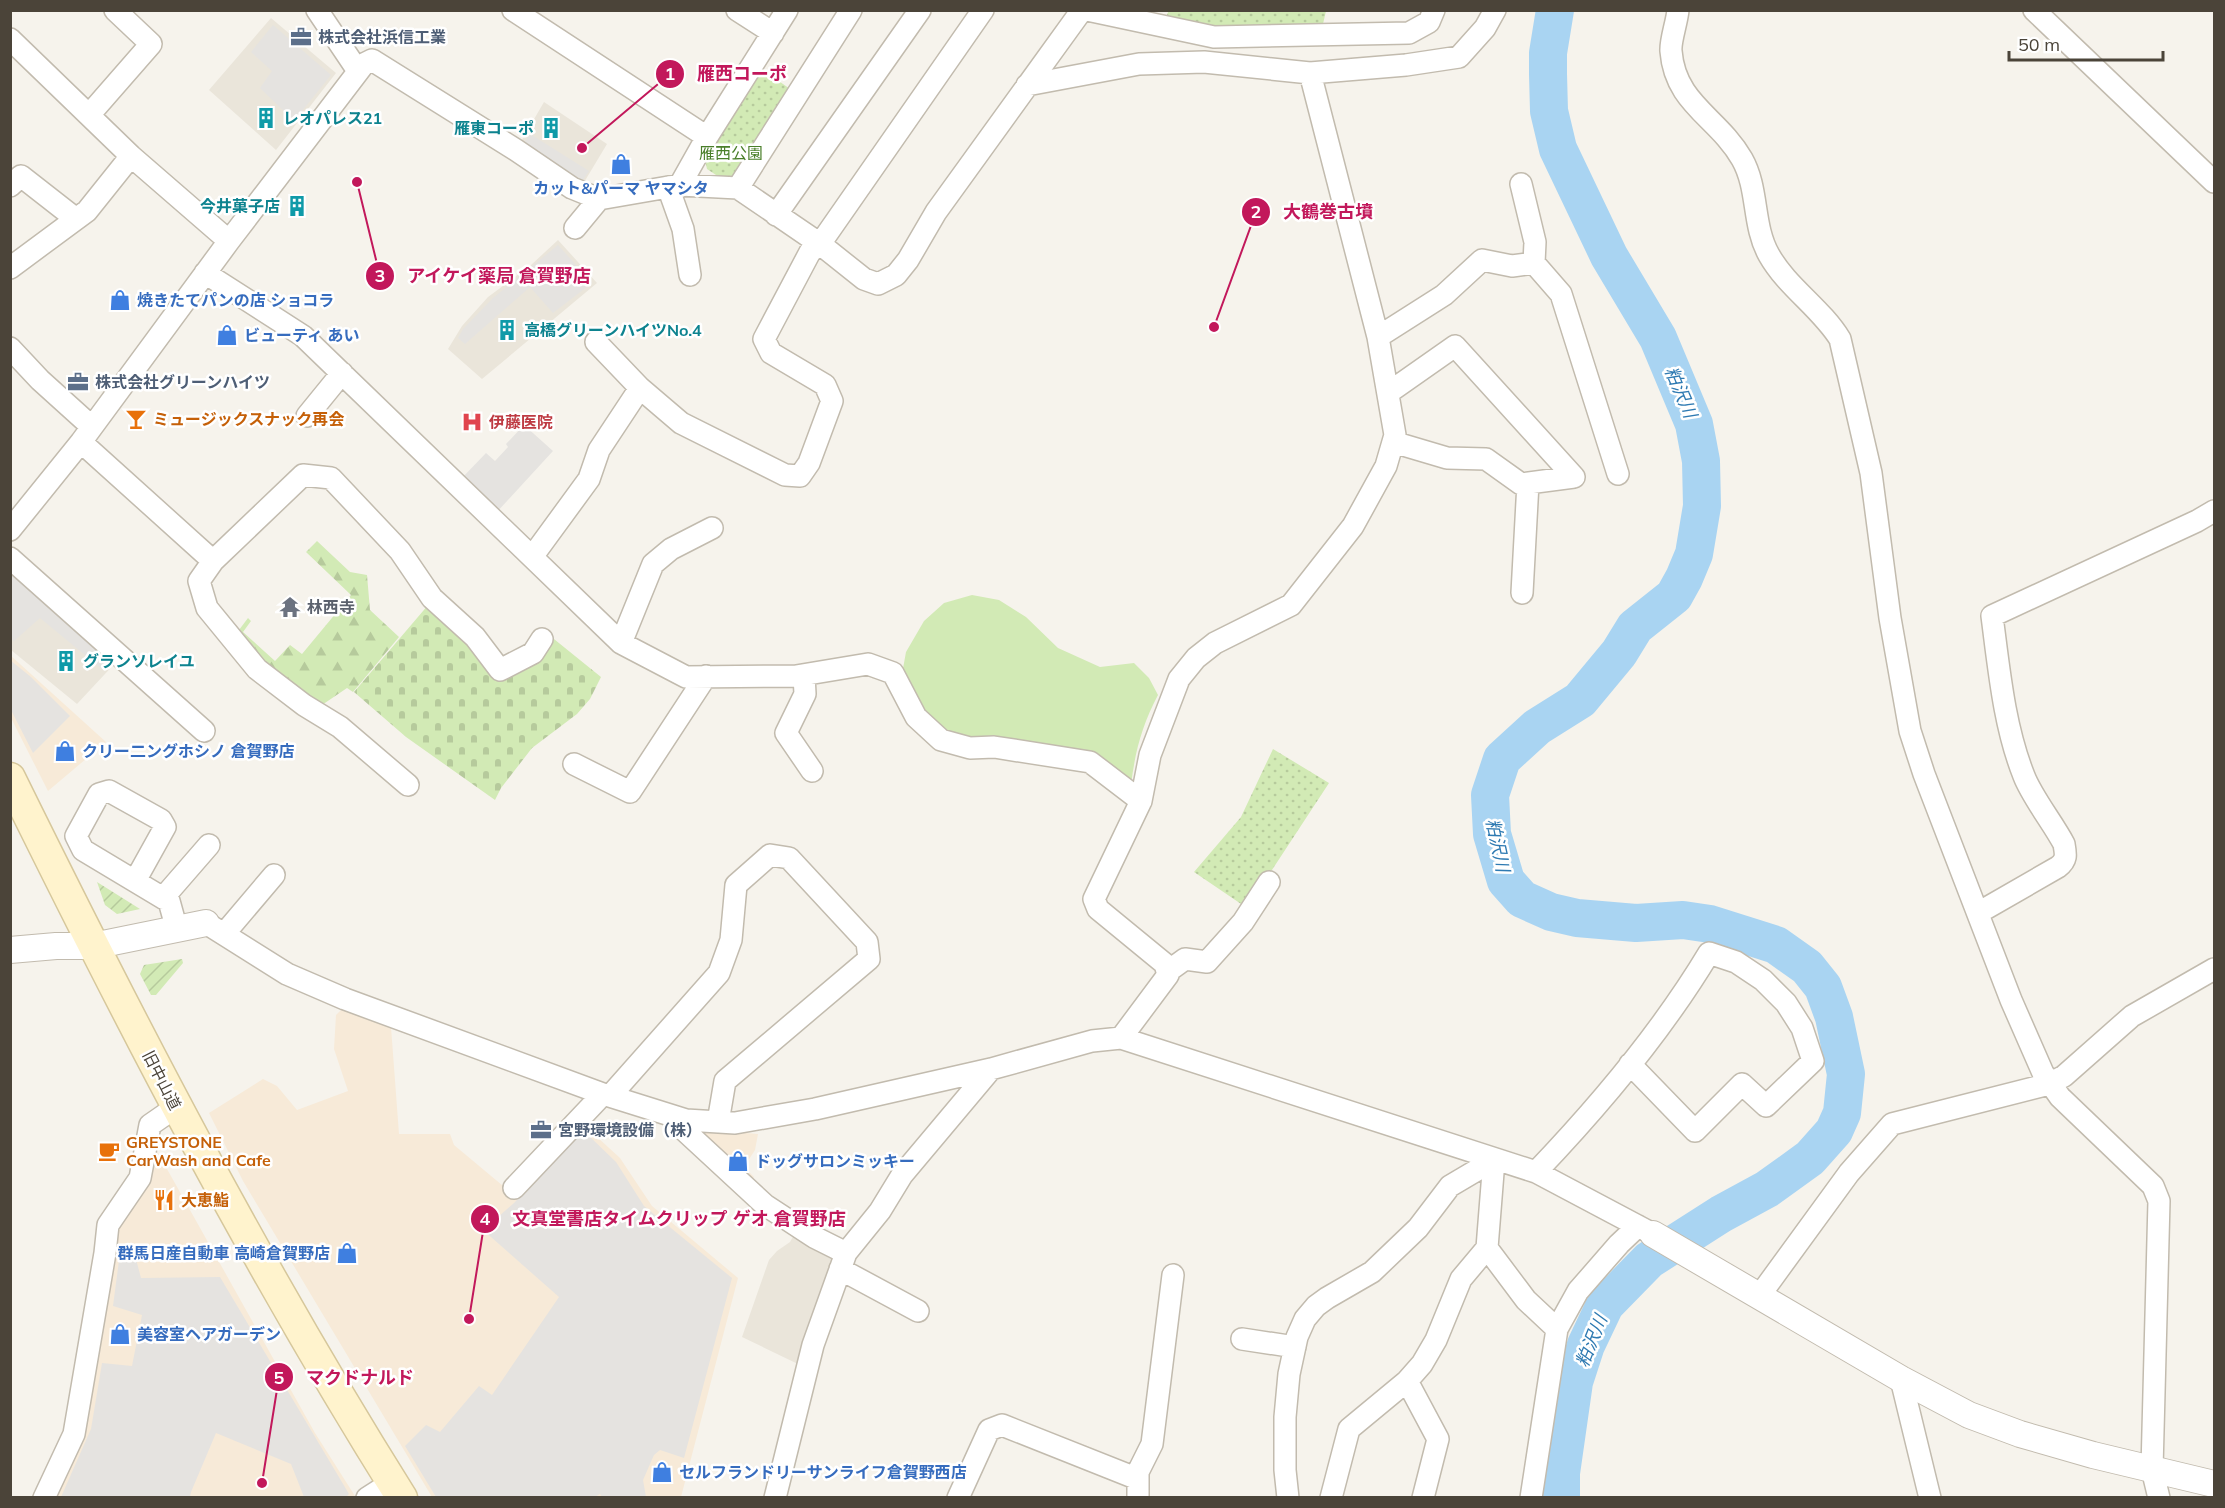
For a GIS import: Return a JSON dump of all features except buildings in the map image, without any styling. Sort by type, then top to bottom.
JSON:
[{"type":"main road","name":"旧中山道","points":[[10,778],[176,1107],[306,1342],[397,1490]]},
{"type":"street","points":[[89,115],[151,44],[115,10]]},
{"type":"street","points":[[316,10],[358,71]]},
{"type":"street","points":[[513,10],[707,137]]},
{"type":"street","points":[[737,10],[773,33]]},
{"type":"street","points":[[690,275],[674,186],[787,10]]},
{"type":"street","points":[[738,188],[851,10]]},
{"type":"street","points":[[776,215],[920,10]]},
{"type":"street","points":[[596,342],[640,388],[681,423],[785,475],[800,476],[809,462],[832,400],[825,385],[771,353],[764,339],[810,252],[820,244],[983,10]]},
{"type":"street","points":[[10,530],[86,434],[358,71],[372,60],[516,150],[572,188],[598,199],[674,186],[738,188],[820,244],[864,279],[878,284],[896,275],[908,260],[936,212],[1082,10]]},
{"type":"street","points":[[1087,10],[1214,37],[1409,33],[1429,22],[1434,10]]},
{"type":"street","points":[[1027,85],[1139,64],[1204,62],[1310,73],[1459,57],[1485,28],[1495,10]]},
{"type":"street","points":[[1678,10],[1677,26],[1670,48],[1675,74],[1685,94],[1734,145],[1750,173],[1760,233],[1770,256],[1793,285],[1831,324],[1840,339],[1871,473],[1890,618],[1911,731],[1924,774],[2011,1000],[2049,1084],[2153,1186],[2157,1193],[2159,1201],[2152,1468],[2159,1497]]},
{"type":"street","points":[[2034,10],[2214,182]]},
{"type":"street","points":[[12,45],[131,156],[229,241]]},
{"type":"street","points":[[1121,1038],[1167,972],[1165,964],[1098,909],[1094,899],[1141,801],[1150,755],[1179,679],[1196,658],[1215,642],[1291,604],[1353,526],[1386,466],[1395,435],[1378,337],[1310,73]]},
{"type":"street","points":[[10,268],[87,211],[131,156]]},
{"type":"street","points":[[10,186],[21,176],[76,219]]},
{"type":"street","points":[[1521,184],[1535,242],[1534,263],[1561,294],[1618,474]]},
{"type":"street","points":[[575,228],[598,199]]},
{"type":"street","points":[[1378,337],[1444,295],[1482,260],[1512,266],[1534,263]]},
{"type":"street","points":[[205,273],[303,336],[621,643],[686,677],[804,675],[868,664],[893,673],[916,717],[941,740],[970,748],[994,747],[1090,762],[1141,801]]},
{"type":"street","points":[[1388,393],[1455,346],[1574,477],[1521,483],[1486,459],[1447,458],[1393,442]]},
{"type":"street","points":[[10,348],[86,434],[213,561]]},
{"type":"street","points":[[307,416],[342,373]]},
{"type":"street","points":[[532,557],[589,479],[599,450],[640,388]]},
{"type":"street","points":[[408,785],[340,727],[304,705],[257,669],[207,608],[199,581],[213,561],[303,475],[327,477],[331,478],[400,551],[432,598],[475,637],[500,670],[533,653],[542,639]]},
{"type":"street","points":[[1522,593],[1528,483]]},
{"type":"street","points":[[1978,913],[2058,867],[2064,862],[2066,855],[2064,844],[2056,828],[2024,778],[2011,734],[2004,699],[1992,616],[2197,521],[2214,510]]},
{"type":"street","points":[[621,643],[654,564],[671,549],[712,528]]},
{"type":"street","points":[[10,558],[204,731]]},
{"type":"street","points":[[804,675],[805,694],[786,732],[812,771]]},
{"type":"street","points":[[574,764],[630,792],[706,676]]},
{"type":"street","points":[[163,898],[209,845]]},
{"type":"street","points":[[514,1188],[606,1095],[719,973],[731,940],[736,885],[770,855],[789,858],[867,942],[869,958],[725,1081],[718,1122]]},
{"type":"street","points":[[215,928],[274,875]]},
{"type":"street","points":[[135,881],[169,901],[177,930]]},
{"type":"street","points":[[1167,972],[1185,959],[1208,962],[1243,922],[1269,882]]},
{"type":"street","points":[[10,950],[93,946],[177,930],[215,928],[287,974],[326,991],[404,1022],[606,1095],[686,1120],[735,1123],[815,1109],[991,1069],[1092,1041],[1121,1038],[1536,1173],[1646,1230],[1969,1415],[2020,1434],[2214,1484]]},
{"type":"street","points":[[1536,1173],[1588,1117],[1630,1064],[1681,1000],[1709,953],[1736,962],[1763,980],[1786,1004],[1802,1028],[1813,1061],[1766,1106],[1742,1084],[1695,1131],[1630,1064]]},
{"type":"street","points":[[1760,1295],[1849,1173],[1892,1124],[2049,1084],[2064,1076],[2132,1017],[2214,969]]},
{"type":"street","points":[[775,1497],[813,1345],[843,1261],[902,1175],[991,1069]]},
{"type":"street","points":[[44,1497],[74,1434],[108,1226],[140,1178],[150,1125],[176,1107]]},
{"type":"street","points":[[686,1120],[685,1131],[765,1205],[918,1311]]},
{"type":"street","points":[[1331,1497],[1349,1429],[1407,1381],[1422,1364],[1436,1341],[1461,1280],[1487,1248],[1494,1160]]},
{"type":"street","points":[[1288,1497],[1285,1470],[1285,1417],[1289,1374],[1305,1319],[1316,1306],[1372,1272],[1418,1228],[1450,1186],[1494,1160]]},
{"type":"street","points":[[1531,1497],[1557,1329],[1578,1291],[1619,1244],[1646,1230]]},
{"type":"street","points":[[1487,1248],[1526,1300],[1557,1329]]},
{"type":"street","points":[[958,1497],[989,1430],[1002,1425],[1138,1488],[1138,1472],[1152,1444],[1173,1275]]},
{"type":"street","points":[[1242,1339],[1295,1347]]},
{"type":"street","points":[[1901,1378],[1930,1497]]},
{"type":"street","points":[[1407,1381],[1438,1439],[1423,1497]]},
{"type":"street","points":[[367,1497],[397,1490]]},
{"type":"shaded area","points":[[271,18],[336,73],[276,150],[209,90]]},
{"type":"shaded area","points":[[273,25],[331,75],[294,121],[260,88],[272,71],[251,52]]},
{"type":"shaded area","points":[[544,102],[607,144],[583,184],[519,145]]},
{"type":"shaded area","points":[[530,134],[589,171],[583,180],[555,166],[523,144]]},
{"type":"shaded area","points":[[558,240],[597,283],[482,379],[448,349],[462,326],[488,297],[531,265]]},
{"type":"shaded area","points":[[558,245],[592,283],[553,313],[530,287],[465,344],[458,338],[463,329],[493,298]]},
{"type":"shaded area","points":[[524,425],[553,451],[496,513],[461,479],[486,453],[495,461],[508,447],[506,444]]},
{"type":"shaded area","points":[[10,571],[118,660],[77,704],[11,650]]},
{"type":"shaded area","points":[[13,575],[113,661],[103,670],[40,618],[14,641],[11,639],[10,578]]},
{"type":"shaded area","points":[[10,655],[106,742],[48,791],[11,718]]},
{"type":"shaded area","points":[[10,660],[31,677],[70,716],[33,753],[11,710]]},
{"type":"shaded area","points":[[342,1009],[391,1027],[399,1134],[450,1134],[454,1145],[515,1196],[584,1125],[620,1158],[652,1206],[738,1278],[681,1497],[432,1497],[243,1181],[209,1113],[263,1079],[277,1086],[297,1110],[348,1091],[334,1049],[336,1015]]},
{"type":"shaded area","points":[[697,1129],[758,1134],[755,1150],[744,1167],[754,1177],[748,1184]]},
{"type":"shaded area","points":[[584,1131],[616,1162],[644,1206],[732,1278],[684,1458],[660,1450],[654,1455],[643,1480],[646,1497],[602,1497],[600,1494],[593,1498],[436,1497],[405,1446],[426,1425],[440,1432],[479,1386],[492,1395],[559,1297],[483,1230],[514,1203]]},
{"type":"shaded area","points":[[153,1144],[315,1433],[355,1496],[354,1498],[56,1498],[85,1431],[119,1230]]},
{"type":"shaded area","points":[[795,1233],[837,1261],[800,1365],[742,1337],[769,1260],[790,1242]]},
{"type":"shaded area","points":[[133,1248],[141,1278],[220,1277],[349,1494],[346,1497],[304,1497],[291,1464],[216,1433],[190,1497],[61,1497],[91,1429],[102,1363],[132,1366],[142,1315],[113,1306],[120,1253]]},
{"type":"green space","points":[[1169,10],[1326,11],[1323,24],[1212,29],[1166,17]]},
{"type":"green space","name":"雁西公園","points":[[763,70],[793,91],[742,175],[719,177],[707,169],[704,156]]},
{"type":"green space","points":[[317,541],[350,572],[367,575],[370,610],[399,637],[353,692],[347,688],[319,707],[258,659],[236,634],[248,618],[251,621],[243,632],[275,661],[290,645],[302,654],[351,595],[306,552]]},
{"type":"green space","points":[[972,595],[999,600],[1026,617],[1058,648],[1100,667],[1134,663],[1149,678],[1158,695],[1140,739],[1131,785],[1031,744],[994,736],[971,739],[946,733],[926,719],[902,674],[906,652],[924,621],[944,603]]},
{"type":"green space","points":[[429,604],[469,642],[492,673],[549,635],[601,677],[590,699],[577,714],[532,748],[501,788],[495,800],[406,737],[354,692]]},
{"type":"green space","points":[[1273,749],[1329,783],[1247,908],[1194,872],[1241,817]]},
{"type":"green space","points":[[97,882],[140,909],[117,914],[105,905]]},
{"type":"green space","points":[[182,959],[183,963],[156,995],[151,995],[140,974],[144,965]]},
{"type":"waterway","name":"粕沢川","points":[[1555,10],[1548,53],[1548,74],[1549,111],[1558,149],[1609,256],[1658,338],[1694,424],[1701,461],[1702,506],[1694,554],[1674,596],[1635,627],[1619,653],[1580,700],[1537,727],[1502,759],[1490,795],[1492,834],[1506,881],[1522,899],[1551,912],[1577,918],[1636,923],[1683,920],[1710,924],[1776,945],[1807,967],[1823,987],[1834,1017],[1846,1074],[1842,1113],[1834,1131],[1810,1158],[1767,1189],[1721,1214],[1649,1260],[1605,1305],[1586,1345],[1574,1382],[1561,1473],[1561,1498]]},
{"type":"place","name":"株式会社浜信工業","points":[[301,37]]},
{"type":"place","name":"レオパレス21","points":[[266,118]]},
{"type":"place","name":"雁東コーポ","points":[[551,128]]},
{"type":"place","name":"雁西コーポ","points":[[582,148]]},
{"type":"place","name":"カット&パーマ ヤマシタ","points":[[621,164]]},
{"type":"place","name":"アイケイ薬局 倉賀野店","points":[[357,182]]},
{"type":"place","name":"今井菓子店","points":[[297,206]]},
{"type":"place","name":"焼きたてパンの店 ショコラ","points":[[120,300]]},
{"type":"place","name":"大鶴巻古墳","points":[[1214,327]]},
{"type":"place","name":"高橋グリーンハイツNo.4","points":[[507,330]]},
{"type":"place","name":"ビューティ あい","points":[[227,335]]},
{"type":"place","name":"株式会社グリーンハイツ","points":[[78,382]]},
{"type":"place","name":"ミュージックスナック再会","points":[[136,419]]},
{"type":"place","name":"伊藤医院","points":[[472,422]]},
{"type":"place","name":"林西寺","points":[[290,607]]},
{"type":"place","name":"グランソレイユ","points":[[66,661]]},
{"type":"place","name":"クリー二ングホシノ 倉賀野店","points":[[65,751]]},
{"type":"place","name":"宮野環境設備（株）","points":[[541,1130]]},
{"type":"place","name":"GREYSTONE CarWash and Cafe","points":[[109,1151]]},
{"type":"place","name":"ドッグサロンミッキー","points":[[738,1161]]},
{"type":"place","name":"大恵鮨","points":[[164,1200]]},
{"type":"place","name":"群馬日産自動車 高崎倉賀野店","points":[[347,1253]]},
{"type":"place","name":"文真堂書店タイムクリップ ゲオ 倉賀野店","points":[[469,1319]]},
{"type":"place","name":"美容室ヘアガーデン","points":[[120,1334]]},
{"type":"place","name":"セルフランドリーサンライフ倉賀野西店","points":[[662,1472]]},
{"type":"place","name":"マクドナルド","points":[[262,1483]]}]
